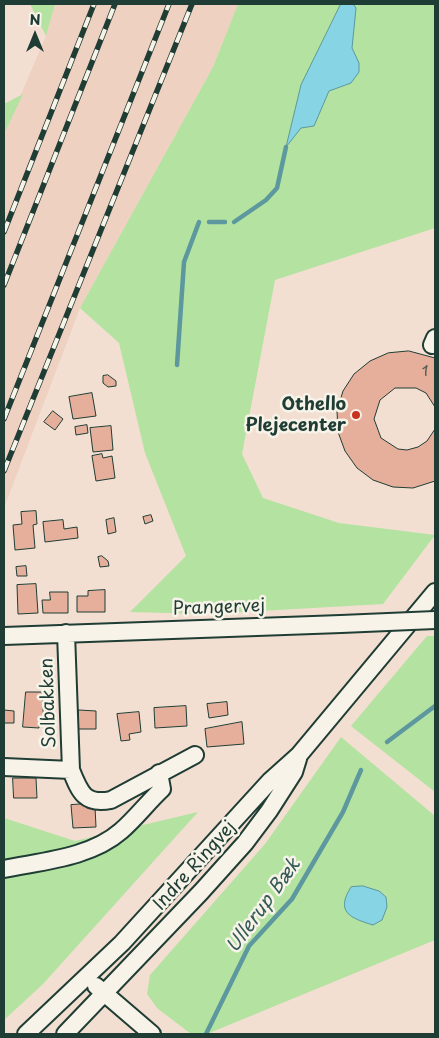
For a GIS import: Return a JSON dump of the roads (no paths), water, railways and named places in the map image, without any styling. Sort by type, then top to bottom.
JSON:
[{"type":"street","name":"Indre Ringvej","points":[[26,1034],[86,978],[270,781],[299,755],[435,592]]},
{"type":"street","name":"Prangervej","points":[[4,636],[435,620]]},
{"type":"street","name":"Solbakken","points":[[66,633],[71,770],[82,793],[88,799],[97,803],[111,800],[195,755]]},
{"type":"street","name":"Indre Ringvej","points":[[65,1034],[245,843],[269,811],[294,772],[299,755]]},
{"type":"street","name":"Solbakken","points":[[4,767],[71,770]]},
{"type":"street","points":[[4,869],[74,854],[97,846],[120,832],[162,788],[159,773]]},
{"type":"street","points":[[86,978],[152,1034]]},
{"type":"water","points":[[341,4],[353,4],[356,8],[352,48],[359,63],[359,72],[351,83],[329,91],[314,126],[301,128],[286,147],[301,85]]},
{"type":"water","points":[[363,886],[379,891],[386,897],[387,907],[382,920],[373,925],[358,920],[347,913],[345,908],[344,902],[351,887]]},
{"type":"waterway","points":[[234,222],[266,200],[277,188],[286,147]]},
{"type":"waterway","points":[[177,365],[184,262],[199,222]]},
{"type":"waterway","points":[[209,222],[225,222]]},
{"type":"waterway","name":"Ullerup Bæk","points":[[387,742],[435,706]]},
{"type":"waterway","name":"Ullerup Bæk","points":[[206,1034],[249,946],[292,899],[343,812],[361,770]]},
{"type":"railway","points":[[4,232],[94,4]]},
{"type":"railway","points":[[4,285],[115,4]]},
{"type":"railway","points":[[4,419],[169,4]]},
{"type":"railway","points":[[4,471],[192,4]]},
{"type":"place","name":"Othello Plejecenter","points":[[356,415]]}]
